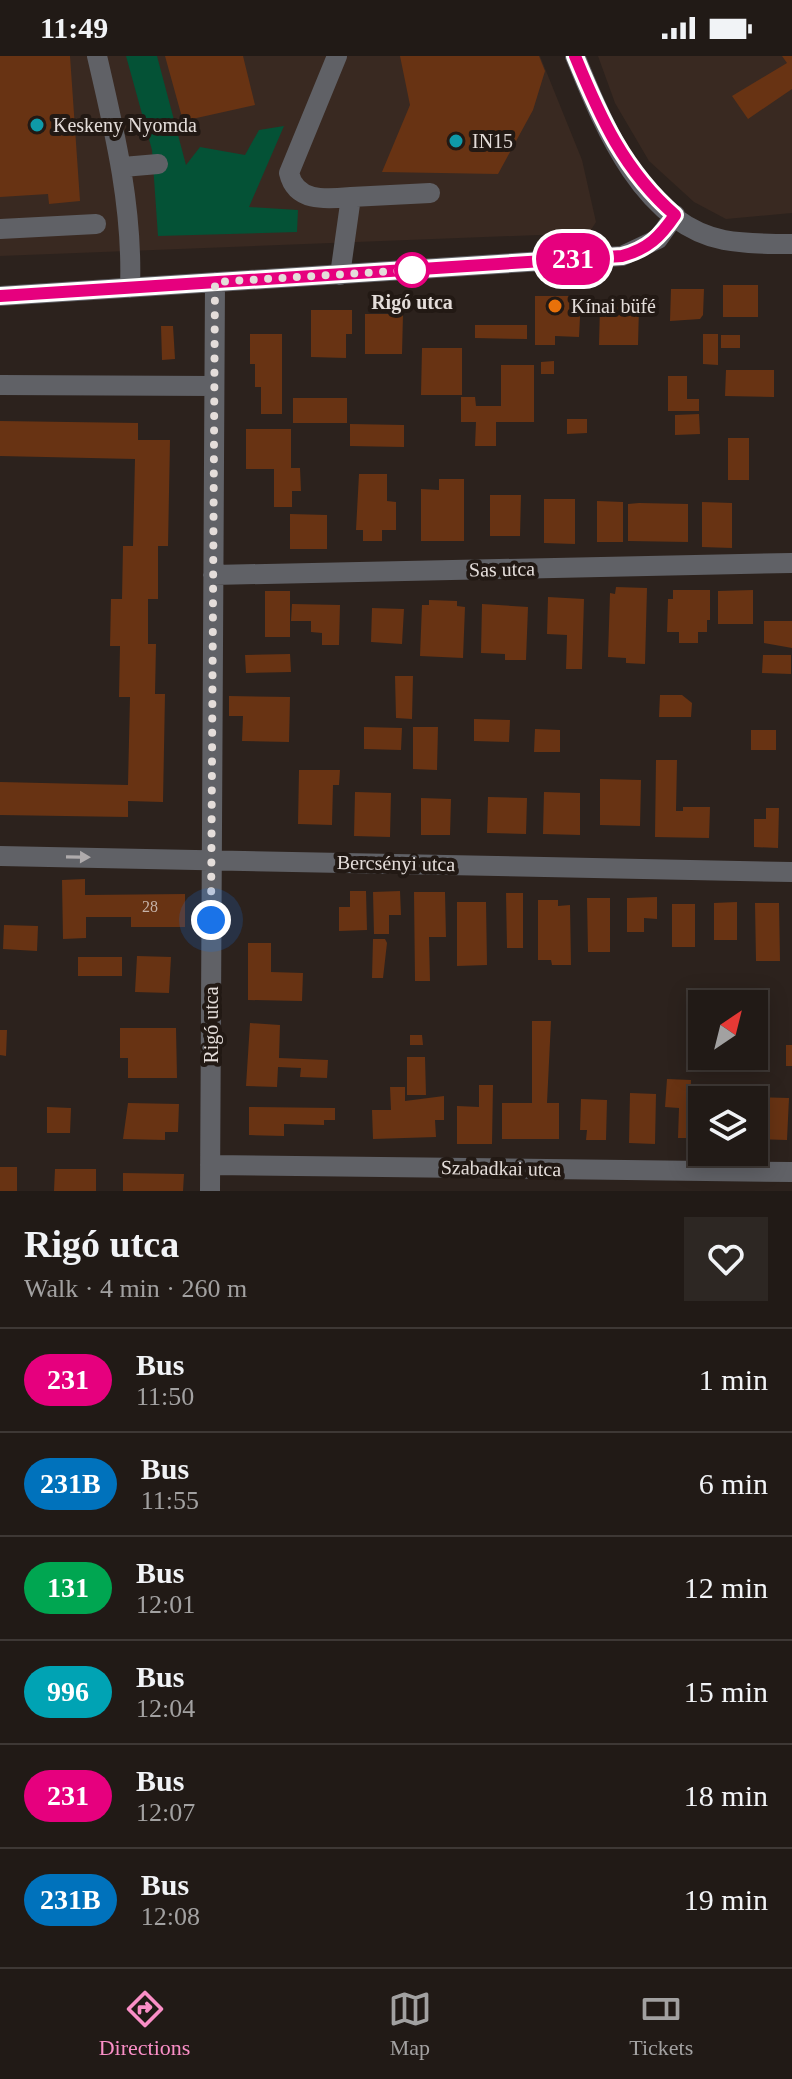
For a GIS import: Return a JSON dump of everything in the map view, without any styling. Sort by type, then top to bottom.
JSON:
[{"type":"street","points":[[97,56],[123,167],[131,253],[130,288]]},
{"type":"street","points":[[337,56],[289,173],[299,190],[316,199],[430,193]]},
{"type":"street","points":[[575,56],[620,155],[647,192],[694,229],[722,240],[792,244]]},
{"type":"street","points":[[123,167],[158,164]]},
{"type":"street","points":[[340,275],[351,197]]},
{"type":"street","points":[[0,296],[622,256],[658,239],[675,215]]},
{"type":"street","points":[[0,229],[96,224]]},
{"type":"street","name":"Rigó utca","points":[[210,1191],[215,282]]},
{"type":"street","points":[[0,385],[214,386]]},
{"type":"street","name":"Sas utca","points":[[213,575],[792,563]]},
{"type":"street","name":"Bercsényi utca","points":[[0,856],[792,872]]},
{"type":"street","name":"Szabadkai utca","points":[[210,1165],[792,1172]]},
{"type":"shaded area","points":[[0,56],[540,56],[582,160],[596,222],[589,233],[0,256]]},
{"type":"shaded area","points":[[598,56],[792,56],[792,213],[726,219],[694,202],[649,161],[615,103]]},
{"type":"green space","points":[[126,56],[157,56],[186,165],[200,147],[245,155],[259,130],[284,126],[249,207],[298,210],[297,232],[158,236],[152,150]]},
{"type":"building","name":"Keskeny Nyomda","points":[[0,56],[70,56],[80,201],[49,204],[48,194],[0,197]]},
{"type":"building","points":[[165,56],[243,56],[255,105],[183,121]]},
{"type":"building","name":"IN15","points":[[400,56],[539,56],[545,71],[533,110],[498,174],[382,172],[410,105]]},
{"type":"building","points":[[782,56],[792,56],[792,89],[748,119],[732,96],[787,63]]},
{"type":"building","points":[[723,285],[758,285],[758,317],[723,317]]},
{"type":"building","points":[[671,289],[704,289],[703,315],[700,319],[670,321]]},
{"type":"building","points":[[535,296],[581,296],[579,337],[555,336],[555,345],[535,345]]},
{"type":"building","points":[[600,307],[639,307],[638,345],[599,345]]},
{"type":"building","points":[[311,310],[352,310],[352,334],[346,334],[346,358],[311,357]]},
{"type":"building","points":[[365,314],[403,314],[402,354],[365,354]]},
{"type":"building","points":[[475,325],[527,325],[527,339],[475,338]]},
{"type":"building","points":[[161,326],[173,326],[175,359],[162,360]]},
{"type":"building","points":[[250,334],[282,334],[282,414],[261,414],[261,387],[255,387],[255,364],[250,364]]},
{"type":"building","points":[[703,334],[718,334],[718,365],[703,364]]},
{"type":"building","points":[[721,335],[740,335],[740,348],[721,348]]},
{"type":"building","points":[[422,348],[462,348],[462,395],[421,395]]},
{"type":"building","points":[[554,361],[554,374],[541,374],[541,362]]},
{"type":"building","points":[[501,365],[534,365],[534,422],[496,422],[496,446],[475,446],[476,422],[461,422],[461,397],[475,397],[476,406],[501,406]]},
{"type":"building","points":[[726,370],[774,370],[774,397],[725,396]]},
{"type":"building","points":[[668,376],[687,376],[687,399],[699,399],[699,411],[668,411]]},
{"type":"building","points":[[293,398],[347,398],[347,423],[293,423]]},
{"type":"building","points":[[699,414],[700,434],[675,435],[675,415]]},
{"type":"building","points":[[567,419],[587,419],[587,433],[567,434]]},
{"type":"building","points":[[0,421],[138,423],[138,440],[170,440],[168,546],[158,546],[158,599],[148,599],[148,644],[156,644],[155,694],[165,694],[163,802],[128,801],[128,817],[0,815],[0,782],[128,785],[130,697],[119,697],[120,646],[110,646],[111,599],[122,599],[123,546],[133,546],[135,459],[0,456]]},
{"type":"building","points":[[350,424],[404,425],[404,447],[350,446]]},
{"type":"building","points":[[246,429],[291,429],[291,468],[300,468],[301,491],[292,491],[292,507],[274,507],[274,469],[246,469]]},
{"type":"building","points":[[728,438],[749,438],[749,480],[728,480]]},
{"type":"building","points":[[359,474],[387,474],[387,501],[396,502],[396,530],[382,530],[382,541],[363,541],[363,530],[356,530]]},
{"type":"building","points":[[439,479],[464,479],[464,541],[421,541],[421,489],[439,490]]},
{"type":"building","points":[[490,495],[521,495],[520,536],[490,536]]},
{"type":"building","points":[[544,499],[575,499],[575,544],[544,543]]},
{"type":"building","points":[[597,501],[623,502],[623,542],[597,542]]},
{"type":"building","points":[[702,502],[732,503],[732,548],[702,547]]},
{"type":"building","points":[[628,504],[688,504],[688,542],[628,541]]},
{"type":"building","points":[[290,514],[327,515],[327,549],[290,549]]},
{"type":"building","points":[[616,587],[647,588],[645,664],[626,663],[626,658],[608,657],[610,593],[615,594]]},
{"type":"building","points":[[673,590],[710,590],[710,620],[707,620],[707,632],[698,632],[698,643],[679,643],[679,632],[667,632],[668,599],[673,599]]},
{"type":"building","points":[[753,590],[753,624],[718,624],[718,591]]},
{"type":"building","points":[[265,591],[290,591],[290,637],[265,637]]},
{"type":"building","points":[[548,597],[584,599],[582,669],[566,669],[567,635],[547,634]]},
{"type":"building","points":[[429,600],[457,601],[457,606],[465,607],[463,658],[420,656],[422,605],[429,605]]},
{"type":"building","points":[[292,604],[340,605],[339,645],[322,645],[322,633],[311,632],[311,621],[291,621]]},
{"type":"building","points":[[482,604],[528,607],[526,660],[505,660],[505,654],[481,653]]},
{"type":"building","points":[[372,608],[404,609],[402,644],[371,642]]},
{"type":"building","points":[[764,621],[792,621],[792,648],[764,643]]},
{"type":"building","points":[[290,654],[291,672],[246,673],[245,655]]},
{"type":"building","points":[[763,655],[791,655],[791,674],[762,673]]},
{"type":"building","points":[[395,676],[413,676],[412,719],[396,718]]},
{"type":"building","points":[[660,695],[682,695],[692,703],[691,717],[659,717]]},
{"type":"building","points":[[229,696],[290,697],[289,742],[242,741],[243,716],[229,716]]},
{"type":"building","points":[[474,719],[510,720],[509,742],[474,741]]},
{"type":"building","points":[[364,727],[402,728],[401,750],[364,749]]},
{"type":"building","points":[[413,727],[438,727],[437,770],[413,769]]},
{"type":"building","points":[[535,729],[560,730],[560,752],[534,752]]},
{"type":"building","points":[[751,730],[776,730],[776,750],[751,750]]},
{"type":"building","points":[[656,760],[677,760],[676,811],[683,811],[683,807],[710,807],[709,838],[655,837]]},
{"type":"building","points":[[299,770],[340,770],[339,785],[333,785],[332,825],[298,824]]},
{"type":"building","points":[[600,779],[641,780],[640,826],[600,825]]},
{"type":"building","points":[[355,792],[391,793],[390,837],[354,836]]},
{"type":"building","points":[[544,792],[580,793],[580,835],[543,834]]},
{"type":"building","points":[[488,797],[527,798],[526,834],[487,833]]},
{"type":"building","points":[[421,798],[451,799],[450,835],[421,835]]},
{"type":"building","points":[[766,808],[779,808],[778,848],[754,847],[754,819],[766,819]]},
{"type":"building","points":[[85,879],[85,895],[185,894],[185,927],[131,927],[131,917],[86,917],[86,938],[63,939],[62,880]]},
{"type":"building","points":[[350,891],[366,891],[367,930],[339,931],[339,907],[350,907]]},
{"type":"building","points":[[400,891],[401,915],[389,915],[389,934],[374,934],[373,892]]},
{"type":"building","points":[[414,892],[445,892],[446,937],[429,937],[430,981],[415,981]]},
{"type":"building","points":[[506,893],[523,893],[523,948],[507,948]]},
{"type":"building","points":[[657,897],[657,919],[644,918],[644,932],[627,932],[627,898]]},
{"type":"building","points":[[587,898],[610,898],[610,952],[588,952]]},
{"type":"building","points":[[538,900],[558,900],[558,906],[570,905],[571,965],[552,965],[551,960],[538,960]]},
{"type":"building","points":[[457,902],[486,902],[487,965],[457,966]]},
{"type":"building","points":[[737,902],[737,940],[714,940],[714,903]]},
{"type":"building","points":[[755,903],[779,903],[780,961],[756,961]]},
{"type":"building","points":[[672,904],[695,904],[695,947],[672,947]]},
{"type":"building","points":[[4,925],[38,926],[37,951],[3,949]]},
{"type":"building","points":[[373,939],[385,939],[387,943],[383,978],[372,978]]},
{"type":"building","points":[[248,943],[271,943],[271,972],[303,973],[302,1001],[248,1000]]},
{"type":"building","points":[[137,956],[171,957],[169,993],[135,992]]},
{"type":"building","points":[[78,957],[122,957],[122,976],[78,976]]},
{"type":"building","points":[[532,1021],[551,1021],[547,1103],[559,1103],[559,1139],[502,1139],[502,1103],[532,1103]]},
{"type":"building","points":[[250,1023],[280,1025],[279,1058],[328,1060],[327,1078],[300,1077],[301,1068],[278,1067],[277,1087],[246,1086]]},
{"type":"building","points":[[120,1028],[176,1028],[177,1078],[128,1078],[128,1058],[120,1058]]},
{"type":"building","points":[[0,1030],[7,1030],[6,1056],[0,1055]]},
{"type":"building","points":[[410,1035],[422,1035],[423,1045],[410,1045]]},
{"type":"building","points":[[786,1045],[792,1045],[792,1066],[786,1066]]},
{"type":"building","points":[[407,1057],[425,1057],[426,1095],[407,1095]]},
{"type":"building","points":[[667,1079],[691,1080],[691,1086],[688,1086],[688,1138],[678,1138],[679,1108],[665,1107]]},
{"type":"building","points":[[479,1085],[493,1085],[492,1144],[457,1144],[457,1106],[479,1107]]},
{"type":"building","points":[[390,1087],[405,1087],[405,1101],[444,1096],[444,1120],[435,1120],[436,1137],[373,1139],[372,1110],[391,1110]]},
{"type":"building","points":[[630,1093],[656,1094],[655,1144],[629,1143]]},
{"type":"building","points":[[768,1097],[789,1098],[787,1140],[768,1139]]},
{"type":"building","points":[[581,1099],[607,1100],[606,1140],[586,1140],[587,1130],[580,1130]]},
{"type":"building","points":[[128,1103],[179,1104],[178,1132],[165,1132],[165,1140],[123,1139]]},
{"type":"building","points":[[47,1107],[71,1108],[70,1133],[47,1133]]},
{"type":"building","points":[[249,1107],[335,1108],[335,1120],[324,1120],[324,1125],[284,1124],[284,1136],[249,1135]]},
{"type":"building","points":[[0,1167],[17,1167],[17,1191],[0,1191]]},
{"type":"building","points":[[55,1169],[96,1169],[96,1191],[54,1191]]},
{"type":"building","points":[[123,1173],[184,1174],[183,1191],[123,1191]]},
{"type":"bus line","name":"231","points":[[0,296],[622,256],[645,248],[658,239],[675,215],[647,192],[620,155],[600,117],[575,56]]},
{"type":"place","name":"Keskeny Nyomda","points":[[37,125]]},
{"type":"place","name":"IN15","points":[[456,141]]},
{"type":"place","name":"Rigó utca","points":[[412,270]]},
{"type":"place","name":"Kínai büfé","points":[[555,306]]},
{"type":"route","points":[[211,920],[215,282],[412,270]]}]
